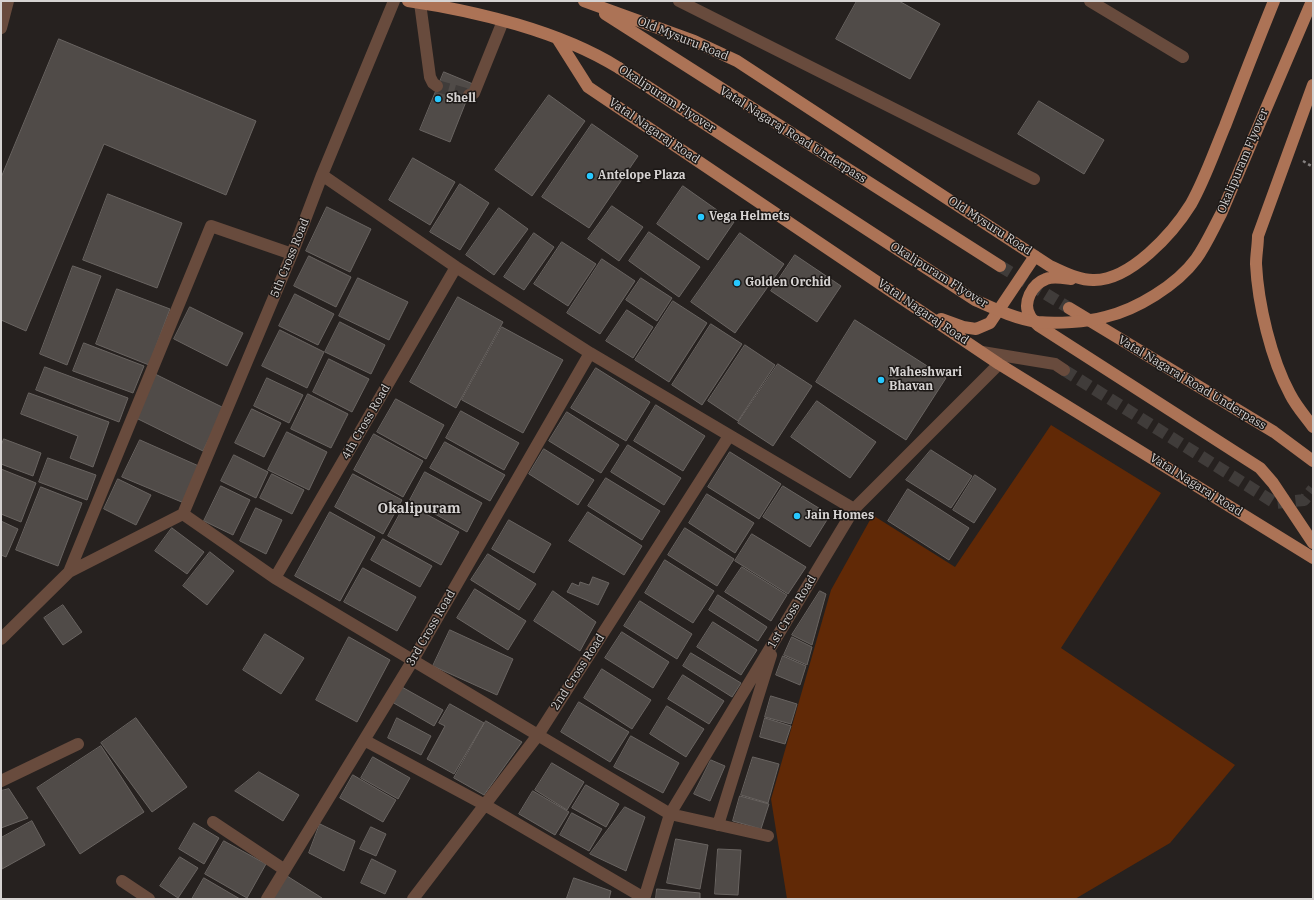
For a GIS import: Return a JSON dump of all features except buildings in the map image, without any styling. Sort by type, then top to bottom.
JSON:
[{"type":"main road","name":"Old Mysuru Road","points":[[586,2],[694,42],[737,61],[1050,266],[1084,280],[1095,280],[1107,278],[1122,272],[1137,262],[1164,240],[1178,223],[1191,203],[1206,173],[1274,1]]},
{"type":"main road","name":"Okalipuram Flyover","points":[[557,38],[601,57],[619,68],[975,300],[1006,314],[1038,322],[1066,322],[1105,318],[1125,310],[1152,297],[1176,280],[1195,260],[1209,238],[1221,214],[1312,1]]},
{"type":"main road","points":[[414,2],[454,8],[503,21],[557,38]]},
{"type":"main road","name":"Vatal Nagaraj Road Underpass","points":[[586,2],[1000,266]]},
{"type":"main road","name":"Vatal Nagaraj Road","points":[[557,38],[588,87],[999,364],[1313,558]]},
{"type":"main road","points":[[1313,85],[1258,236],[1256,262],[1258,287],[1268,337],[1278,368],[1290,395],[1313,427]]},
{"type":"main road","points":[[914,306],[964,327],[976,329],[990,323],[1035,256]]},
{"type":"main road","points":[[1084,280],[1057,278],[1046,279],[1038,283],[1028,299],[1027,307],[1030,317],[1039,326],[1260,468],[1273,482],[1313,543]]},
{"type":"main road","name":"Vatal Nagaraj Road Underpass","points":[[1069,308],[1274,432],[1313,461]]},
{"type":"street","points":[[1,28],[8,1]]},
{"type":"street","name":"5th Cross Road","points":[[183,514],[292,254],[322,175],[394,1]]},
{"type":"street","points":[[679,1],[1034,179]]},
{"type":"street","points":[[1090,1],[1183,57]]},
{"type":"street","points":[[414,2],[430,77],[432,83],[437,86]]},
{"type":"street","points":[[469,95],[474,93],[503,21]]},
{"type":"street","points":[[322,175],[456,267],[590,354],[854,510]]},
{"type":"street","points":[[69,572],[212,226],[292,254]]},
{"type":"street","name":"4th Cross Road","points":[[275,578],[456,267]]},
{"type":"street","points":[[982,352],[1055,364],[1064,370]]},
{"type":"street","name":"3rd Cross Road","points":[[267,899],[413,660],[590,354]]},
{"type":"street","name":"1st Cross Road","points":[[644,898],[670,814],[854,510],[999,364]]},
{"type":"street","name":"2nd Cross Road","points":[[413,899],[538,735],[729,436]]},
{"type":"street","points":[[1,639],[69,572],[183,514],[275,578],[670,814],[768,836]]},
{"type":"street","points":[[718,825],[777,637]]},
{"type":"street","points":[[364,740],[485,805],[644,898]]},
{"type":"street","points":[[1,781],[78,744]]},
{"type":"street","points":[[213,822],[284,870]]},
{"type":"street","points":[[122,880],[149,899]]},
{"type":"shaded area","points":[[1051,425],[1161,493],[1061,648],[1235,765],[1170,843],[1075,899],[787,899],[771,799],[831,590],[870,520],[874,516],[955,567]]},
{"type":"tunnel","points":[[437,86],[469,95]]},
{"type":"tunnel","points":[[1000,266],[1069,308]]},
{"type":"tunnel","points":[[1064,370],[1275,503],[1304,500],[1313,489]]},
{"type":"place","name":"Shell","points":[[438,99]]},
{"type":"place","name":"Antelope Plaza","points":[[590,176]]},
{"type":"place","name":"Vega Helmets","points":[[701,217]]},
{"type":"place","name":"Golden Orchid","points":[[737,283]]},
{"type":"place","name":"Maheshwari Bhavan","points":[[881,380]]},
{"type":"place","name":"Jain Homes","points":[[797,516]]},
{"type":"district","name":"Okalipuram","points":[[419,509]]}]
